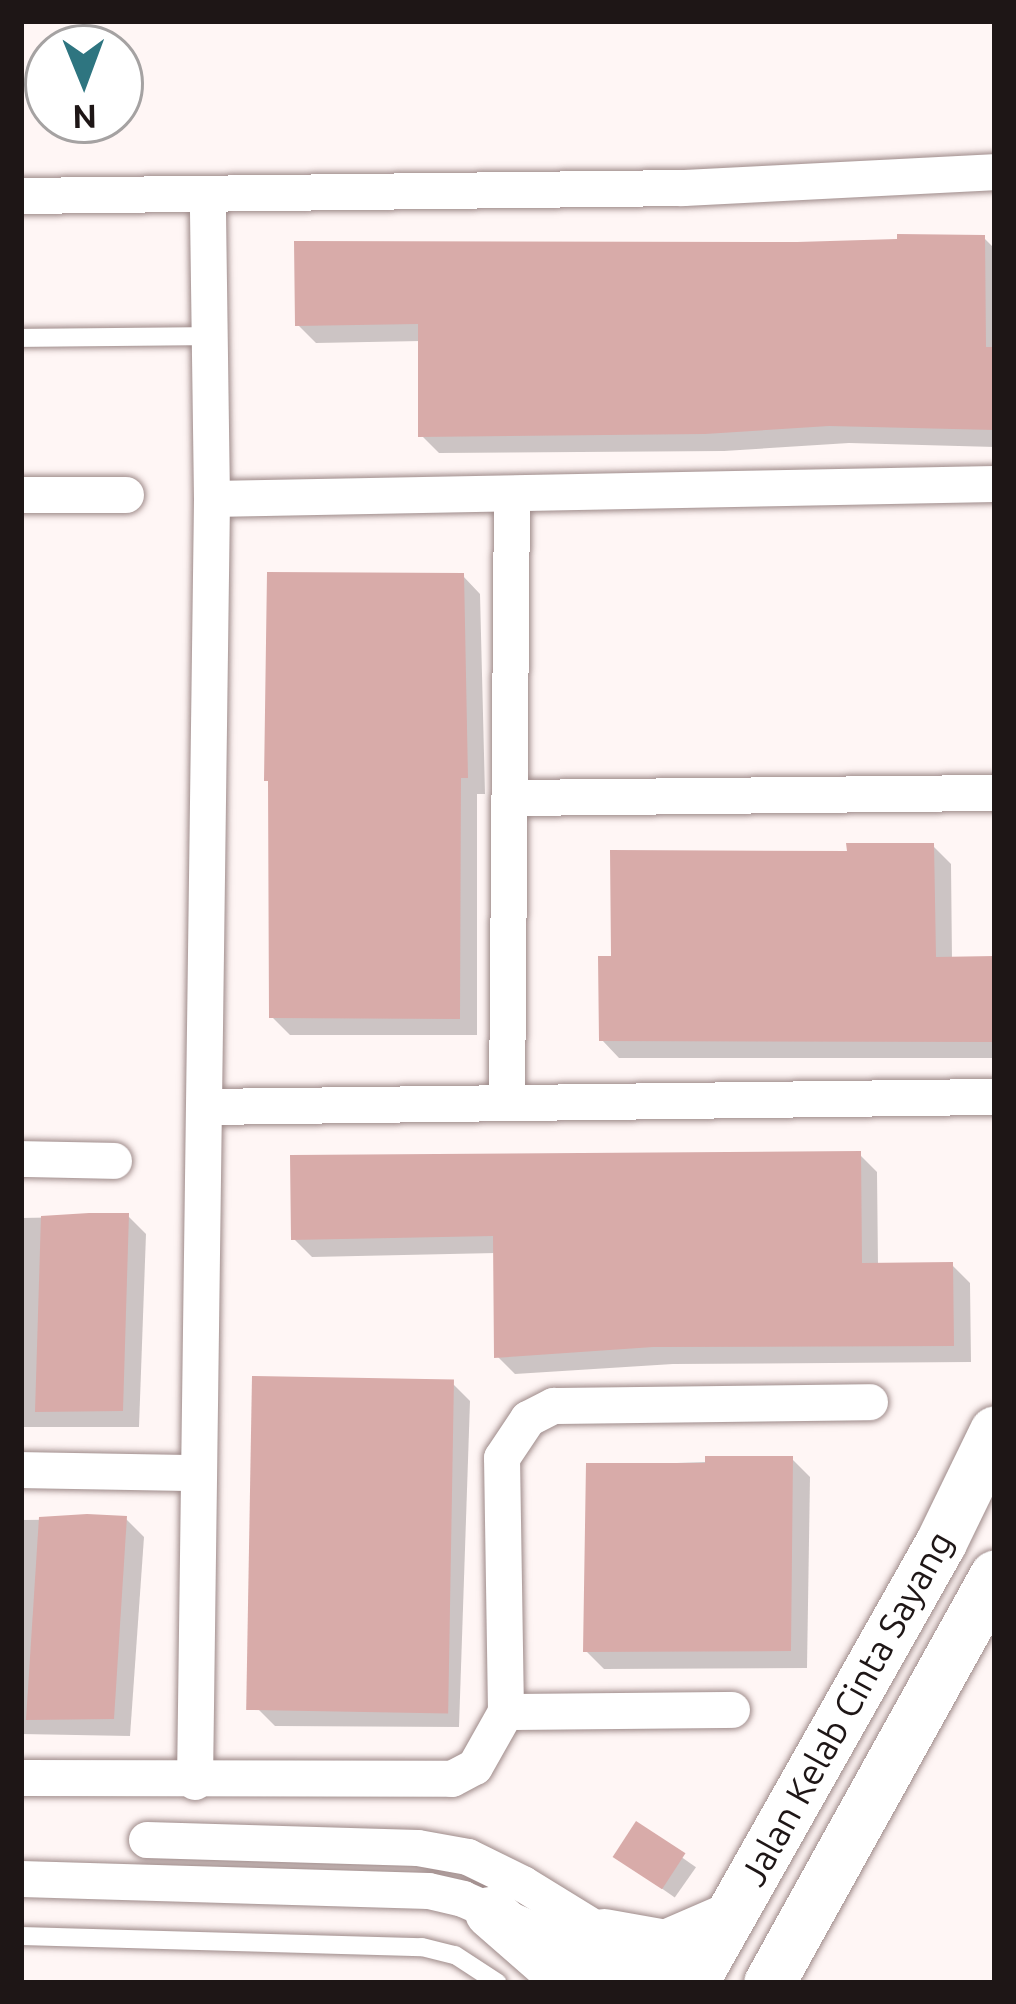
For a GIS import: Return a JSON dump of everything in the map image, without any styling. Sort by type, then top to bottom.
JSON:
[{"type":"main road","name":"Jalan Kelab Cinta Sayang","points":[[692,1983],[941,1542],[995,1432]]},
{"type":"main road","name":"Jalan Kelab Cinta Sayang","points":[[769,1983],[995,1576]]},
{"type":"main road","points":[[490,1912],[571,1983]]},
{"type":"main road","points":[[604,1934],[667,1945],[728,1918]]},
{"type":"street","points":[[21,196],[683,188],[995,172]]},
{"type":"street","points":[[208,196],[212,499],[198,1473],[205,1782],[220,1845]]},
{"type":"street","points":[[212,499],[995,484]]},
{"type":"street","points":[[21,494],[126,495]]},
{"type":"street","points":[[507,1103],[512,494]]},
{"type":"street","points":[[513,798],[995,793]]},
{"type":"street","points":[[205,1107],[995,1097]]},
{"type":"street","points":[[21,1159],[114,1161]]},
{"type":"street","points":[[21,1778],[452,1779],[475,1767],[506,1712],[502,1458],[528,1419],[554,1406],[870,1402]]},
{"type":"street","points":[[21,1470],[198,1473]]},
{"type":"street","points":[[506,1712],[731,1710]]},
{"type":"street","points":[[143,1781],[148,1880]]},
{"type":"street","points":[[147,1840],[441,1850],[497,1870],[604,1934],[659,1983]]},
{"type":"street","points":[[21,1879],[429,1891],[490,1912],[561,1946],[619,1983]]},
{"type":"lane","points":[[21,338],[209,336]]},
{"type":"lane","points":[[21,1936],[422,1947],[455,1955],[498,1983]]},
{"type":"building","points":[[897,234],[985,235],[986,347],[995,347],[995,430],[829,426],[705,434],[418,437],[418,324],[295,326],[294,241],[797,242],[897,239]]},
{"type":"building","points":[[267,572],[464,573],[468,778],[461,778],[460,1019],[269,1018],[268,781],[264,781]]},
{"type":"building","points":[[846,843],[934,843],[936,957],[995,956],[995,1042],[599,1041],[598,956],[611,956],[610,850],[847,851]]},
{"type":"building","points":[[861,1151],[862,1263],[953,1262],[954,1346],[653,1347],[494,1358],[493,1236],[291,1240],[290,1155]]},
{"type":"building","points":[[129,1213],[123,1411],[35,1412],[41,1216]]},
{"type":"building","points":[[252,1376],[454,1380],[448,1713],[246,1710]]},
{"type":"building","points":[[705,1456],[793,1456],[791,1651],[583,1652],[586,1463],[705,1463]]},
{"type":"building","points":[[127,1516],[114,1719],[26,1720],[39,1517]]},
{"type":"building","points":[[636,1821],[685,1853],[662,1889],[613,1857]]}]
